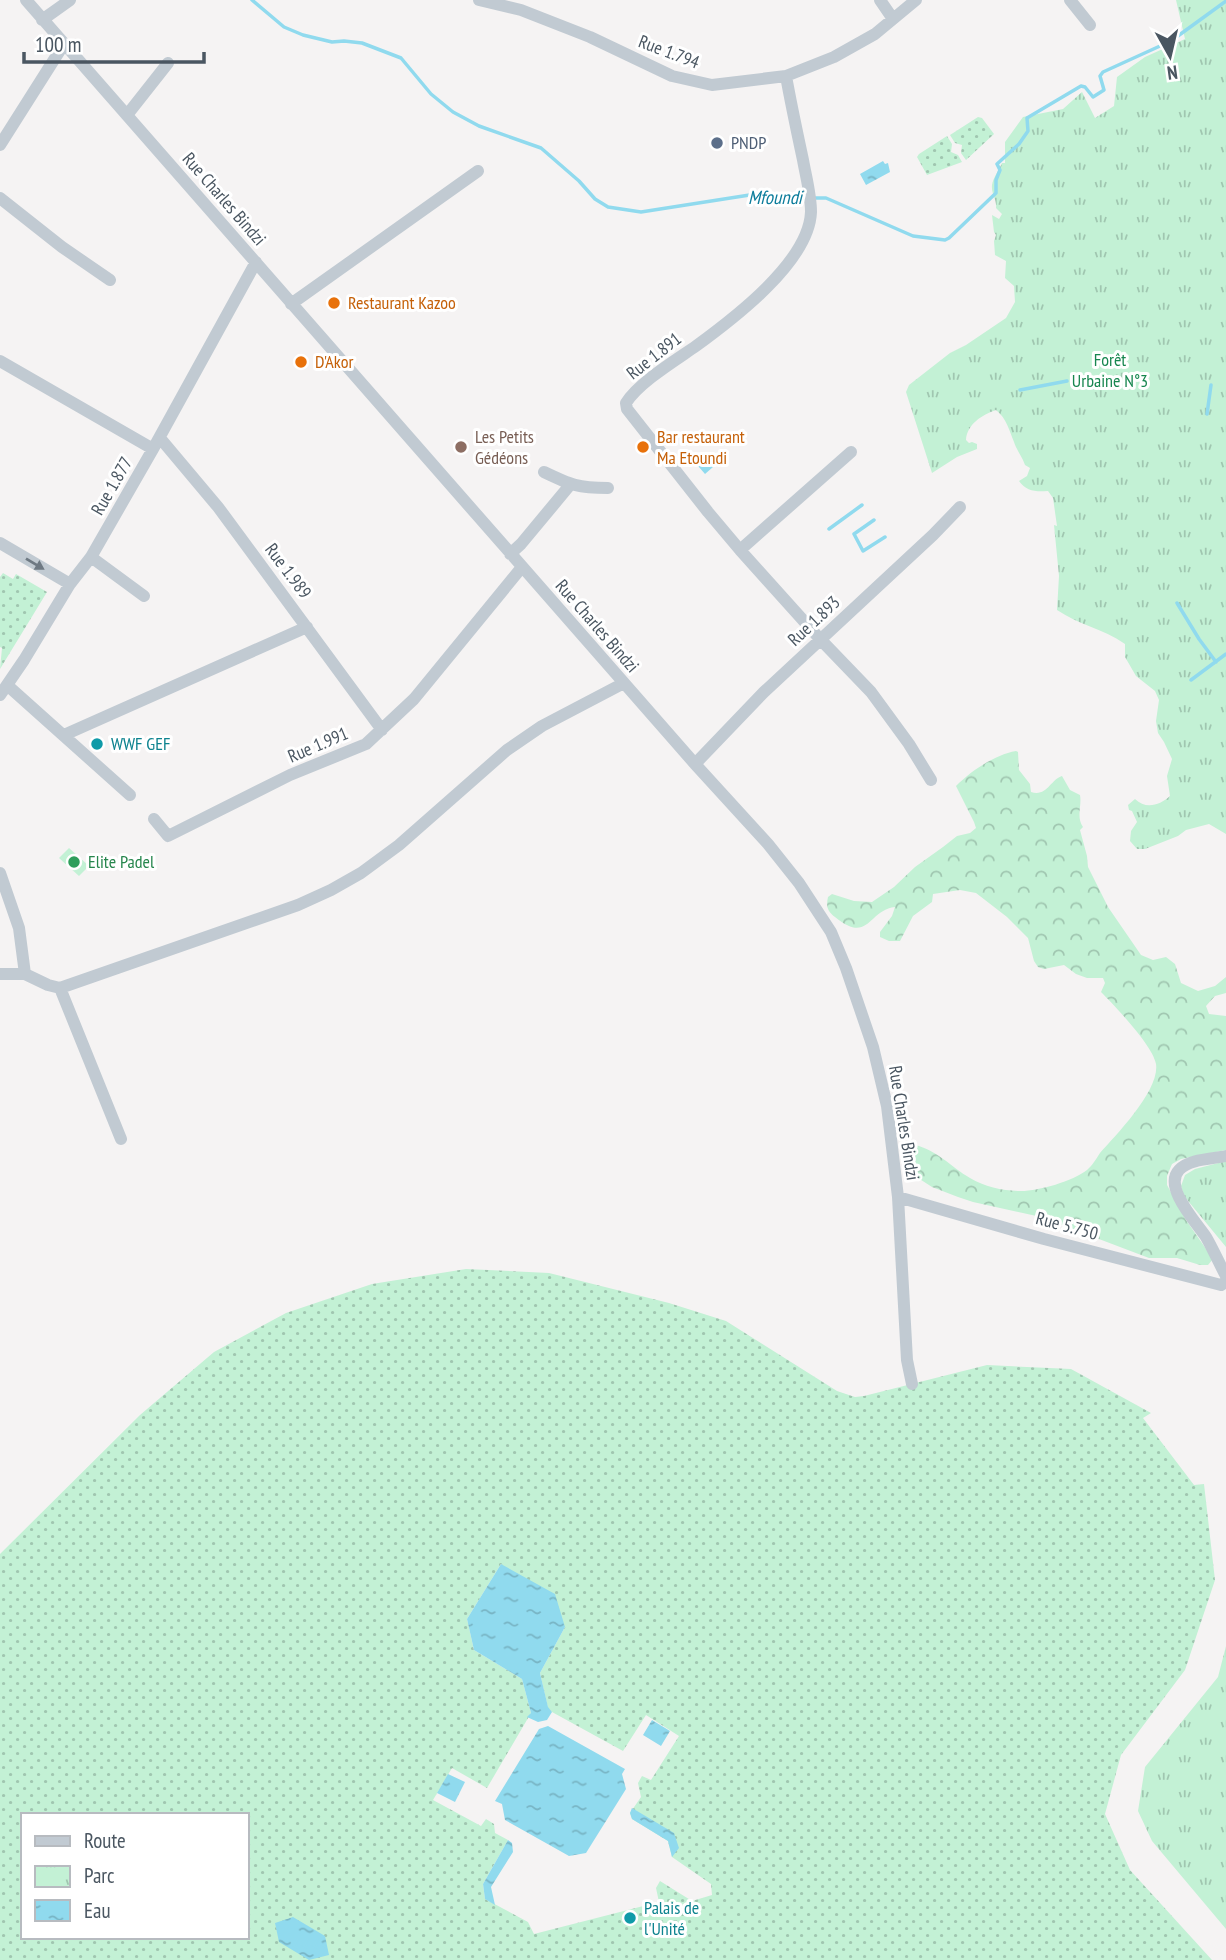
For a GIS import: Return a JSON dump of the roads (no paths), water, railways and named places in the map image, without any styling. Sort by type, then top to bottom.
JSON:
[{"type":"street","name":"Rue Charles Bindzi","points":[[26,0],[510,554],[768,844],[799,883],[831,932],[873,1047],[887,1106],[898,1197],[907,1360],[912,1384]]},
{"type":"street","points":[[42,20],[70,0]]},
{"type":"street","name":"Rue 1.794","points":[[480,0],[520,10],[590,37],[672,76],[712,85],[786,76],[846,51],[875,34],[916,0]]},
{"type":"street","points":[[880,0],[893,19]]},
{"type":"street","points":[[1070,0],[1090,25]]},
{"type":"street","points":[[0,145],[64,44]]},
{"type":"street","points":[[127,115],[168,63]]},
{"type":"street","name":"Rue 1.891","points":[[786,76],[808,184],[811,212],[800,246],[779,275],[720,328],[630,397],[626,403],[627,409],[740,550],[871,692],[909,744],[931,780]]},
{"type":"street","points":[[291,304],[478,171]]},
{"type":"street","points":[[0,198],[62,247],[110,279]]},
{"type":"street","points":[[157,443],[256,262]]},
{"type":"street","name":"Rue 1.877","points":[[0,362],[157,443],[91,557],[70,584],[3,690]]},
{"type":"street","name":"Rue 1.989","points":[[157,443],[218,508],[382,730]]},
{"type":"street","points":[[740,550],[851,452]]},
{"type":"street","points":[[544,472],[570,485],[608,488]]},
{"type":"street","points":[[510,554],[570,485]]},
{"type":"street","name":"Rue 1.893","points":[[695,764],[764,692],[960,507]]},
{"type":"street","points":[[0,543],[70,584]]},
{"type":"street","points":[[91,557],[144,596]]},
{"type":"street","name":"Rue 1.991","points":[[154,819],[168,836],[290,775],[366,744],[414,699],[522,567]]},
{"type":"street","points":[[64,735],[307,626]]},
{"type":"street","points":[[0,974],[25,974],[60,988],[298,905],[331,890],[361,873],[399,845],[507,750],[542,726],[624,683]]},
{"type":"street","points":[[3,690],[64,735],[130,795]]},
{"type":"street","points":[[0,873],[19,928],[25,974]]},
{"type":"street","points":[[60,988],[121,1139]]},
{"type":"street","points":[[1226,1156],[1187,1165],[1179,1170],[1174,1184],[1180,1199],[1206,1238],[1226,1276]]},
{"type":"street","name":"Rue 5.750","points":[[898,1197],[1221,1285],[1226,1282]]},
{"type":"water","points":[[883,161],[888,163],[890,172],[866,185],[860,174]]},
{"type":"water","points":[[701,452],[713,467],[705,474],[692,459]]},
{"type":"water","points":[[501,1564],[555,1594],[565,1627],[540,1673],[548,1707],[552,1712],[547,1720],[538,1722],[527,1717],[531,1713],[522,1679],[474,1650],[467,1619]]},
{"type":"water","points":[[652,1720],[670,1731],[661,1746],[643,1735]]},
{"type":"water","points":[[548,1726],[625,1769],[622,1774],[626,1789],[586,1853],[569,1856],[505,1820],[502,1804],[495,1801],[539,1729]]},
{"type":"water","points":[[448,1774],[465,1782],[455,1802],[437,1793]]},
{"type":"water","points":[[632,1808],[674,1833],[679,1848],[672,1857],[668,1841],[632,1819]]},
{"type":"water","points":[[508,1840],[512,1843],[513,1852],[491,1887],[495,1905],[485,1899],[483,1884]]},
{"type":"water","points":[[293,1917],[325,1936],[329,1955],[309,1960],[279,1942],[275,1923]]},
{"type":"waterway","name":"Mfoundi","points":[[252,0],[284,27],[303,35],[332,42],[362,43],[401,58],[431,94],[453,112],[479,126],[541,148],[579,181],[595,199],[608,207],[641,212],[756,194],[807,197]]},
{"type":"waterway","name":"Mfoundi","points":[[815,198],[826,198],[913,236],[945,240],[996,193],[996,180],[1000,170],[997,164],[1019,144],[1028,131],[1027,118],[1081,86],[1093,97],[1104,90],[1100,76],[1103,72],[1171,41],[1226,1]]},
{"type":"waterway","points":[[1020,390],[1067,381]]},
{"type":"waterway","points":[[1207,414],[1211,385]]},
{"type":"waterway","points":[[829,529],[862,505]]},
{"type":"waterway","points":[[874,520],[854,534],[863,551],[885,537]]},
{"type":"waterway","points":[[1177,603],[1216,662]]},
{"type":"waterway","points":[[1191,680],[1226,654]]},
{"type":"place","name":"PNDP","points":[[717,143]]},
{"type":"place","name":"Restaurant Kazoo","points":[[334,303]]},
{"type":"place","name":"D'Akor","points":[[301,362]]},
{"type":"place","name":"Les Petits Gédéons","points":[[461,447]]},
{"type":"place","name":"Bar restaurant Ma Etoundi","points":[[643,447]]},
{"type":"place","name":"WWF GEF","points":[[97,744]]},
{"type":"place","name":"Elite Padel","points":[[74,862]]},
{"type":"place","name":"Palais de l'Unité","points":[[630,1918]]},
{"type":"park label","name":"Forêt Urbaine N°3","points":[[1110,370]]}]
